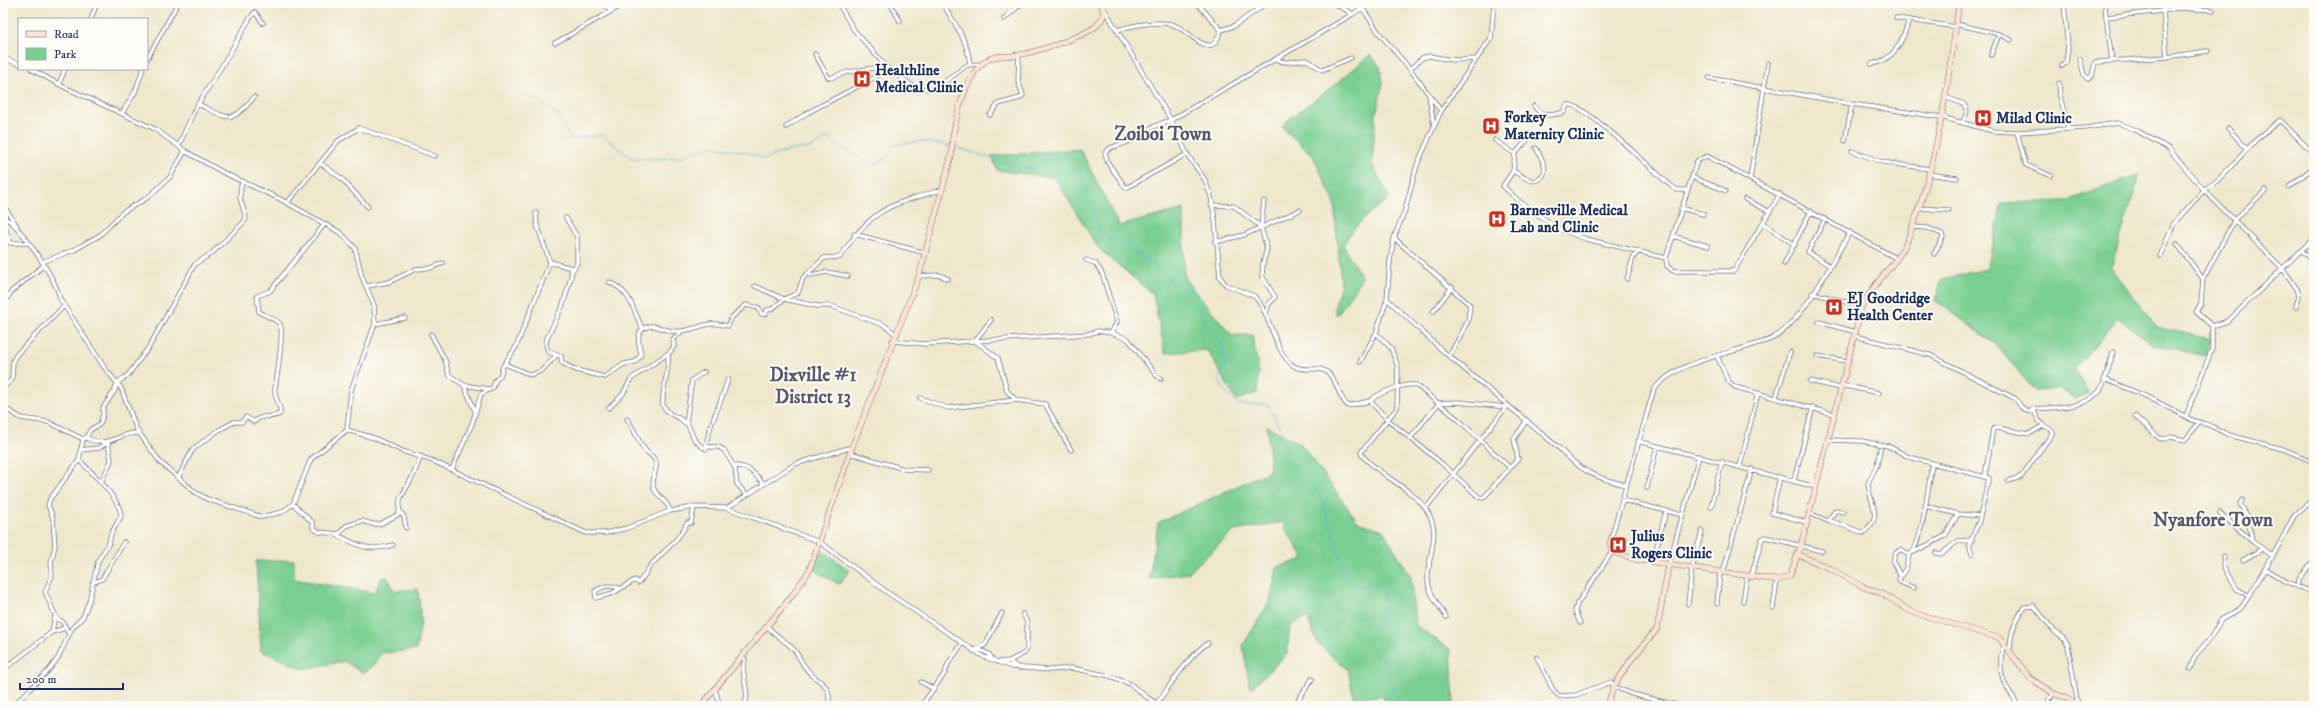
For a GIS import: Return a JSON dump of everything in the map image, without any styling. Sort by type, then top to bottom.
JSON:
[{"type":"street","points":[[91,18],[97,3]]},
{"type":"street","points":[[148,57],[178,3]]},
{"type":"street","points":[[602,3],[611,11]]},
{"type":"street","points":[[555,43],[626,3]]},
{"type":"street","points":[[838,3],[854,30],[889,70],[916,88],[931,89],[938,87],[958,71],[970,65],[982,64]]},
{"type":"street","points":[[890,3],[900,21]]},
{"type":"street","points":[[942,3],[961,34],[969,54],[970,65]]},
{"type":"street","points":[[1004,19],[1022,3]]},
{"type":"street","points":[[1197,3],[1221,30]]},
{"type":"street","points":[[1257,3],[1260,8]]},
{"type":"street","points":[[1117,30],[1139,24],[1172,24],[1186,30],[1202,44],[1210,46],[1214,43],[1221,30],[1234,26],[1267,3]]},
{"type":"street","points":[[1333,3],[1353,14]]},
{"type":"street","points":[[1359,3],[1379,33],[1410,69],[1441,111]]},
{"type":"street","points":[[1187,154],[1126,188],[1108,163],[1105,156],[1106,151],[1127,142],[1145,130],[1171,120],[1370,3]]},
{"type":"street","points":[[1360,362],[1376,333],[1387,299],[1390,261],[1394,238],[1405,210],[1417,164],[1441,111],[1491,38],[1494,3]]},
{"type":"street","points":[[1897,3],[1920,3]]},
{"type":"street","points":[[1612,552],[1639,560],[1749,577],[1777,580],[1790,576],[1801,545],[1826,440],[1862,306],[1875,284],[1906,243],[1918,208],[1941,117],[1959,3]]},
{"type":"street","points":[[2062,66],[2066,62],[2068,48],[2064,3]]},
{"type":"street","points":[[2105,3],[2112,61]]},
{"type":"street","points":[[2162,3],[2167,56]]},
{"type":"street","points":[[1102,5],[1171,120],[1187,154],[1205,180],[1215,220],[1215,242],[1220,277],[1224,283],[1254,296],[1266,314],[1287,360],[1294,366],[1303,370],[1318,369],[1327,372],[1334,381],[1343,402],[1348,406],[1370,401],[1375,397],[1407,385],[1416,385],[1481,439],[1510,468]]},
{"type":"street","points":[[701,706],[767,626],[809,571],[852,447],[891,344],[897,335],[919,276],[952,153],[951,139],[969,82],[982,64],[990,58],[1019,55],[1049,46],[1094,28],[1104,15],[1102,5]]},
{"type":"street","points":[[2106,17],[2163,11],[2177,8],[2213,10]]},
{"type":"street","points":[[179,145],[198,104],[254,12],[263,23]]},
{"type":"street","points":[[1896,18],[1956,26],[2000,34],[2012,40]]},
{"type":"street","points":[[1871,64],[1880,63],[1890,58],[1895,49],[1901,44],[1909,20]]},
{"type":"street","points":[[1991,55],[2000,34]]},
{"type":"street","points":[[2080,59],[2084,75],[2088,78],[2092,76],[2095,63],[2208,51]]},
{"type":"street","points":[[815,54],[830,78],[848,72],[875,68],[889,70]]},
{"type":"street","points":[[990,115],[998,104],[1020,98],[1023,95],[1018,81],[1019,55]]},
{"type":"street","points":[[1410,69],[1422,58],[1429,56],[1452,60],[1477,59]]},
{"type":"street","points":[[3,58],[18,64]]},
{"type":"street","points":[[1276,59],[1281,62],[1290,63],[1306,60],[1322,70],[1351,58]]},
{"type":"street","points":[[1750,179],[1768,63]]},
{"type":"street","points":[[3,217],[14,224],[42,264],[64,306],[97,357],[117,383],[127,400],[127,406],[139,433],[160,462],[178,478],[207,499],[256,516],[269,517],[282,512],[293,504],[311,459],[347,430],[351,390],[375,324],[374,305],[362,277],[355,248],[341,233],[185,150],[155,130],[33,70]]},
{"type":"street","points":[[59,84],[65,70]]},
{"type":"street","points":[[122,113],[135,92],[143,70]]},
{"type":"street","points":[[786,127],[818,107],[889,70]]},
{"type":"street","points":[[1709,78],[1852,104],[1941,117],[1963,122],[1977,128],[1993,131],[2017,132],[2085,128],[2118,123],[2136,130],[2169,149],[2204,190],[2235,219],[2283,269],[2297,289],[2299,296],[2296,307]]},
{"type":"street","points":[[2059,84],[2060,96],[2068,128]]},
{"type":"street","points":[[1429,94],[1434,127]]},
{"type":"street","points":[[198,104],[225,116],[233,117],[242,112],[254,97]]},
{"type":"street","points":[[1944,97],[1964,104],[1967,111],[1963,122]]},
{"type":"street","points":[[1845,141],[1852,104]]},
{"type":"street","points":[[1534,106],[1539,113],[1547,116],[1564,112],[1567,106],[1572,105],[1601,122],[1670,185],[1677,190],[1687,190]]},
{"type":"street","points":[[2160,256],[2174,223],[2204,190],[2218,180],[2247,149],[2280,120],[2314,154]]},
{"type":"street","points":[[286,203],[338,141],[359,128],[435,156]]},
{"type":"street","points":[[2228,128],[2247,149]]},
{"type":"street","points":[[2017,132],[2026,165],[2051,176]]},
{"type":"street","points":[[1528,139],[1515,154],[1513,171],[1504,188],[1538,216],[1559,229],[1586,239],[1666,258]]},
{"type":"street","points":[[1495,140],[1515,154]]},
{"type":"street","points":[[1513,171],[1529,180],[1535,181],[1541,178],[1544,173],[1544,165],[1536,148]]},
{"type":"street","points":[[3,304],[12,291],[42,264],[74,250],[100,235],[123,212],[148,198],[170,177],[185,150]]},
{"type":"street","points":[[1852,151],[1882,162],[1957,178]]},
{"type":"street","points":[[1780,194],[1734,271],[1673,270],[1667,266],[1666,258],[1697,161],[1707,156],[1780,194],[1896,258]]},
{"type":"street","points":[[320,162],[342,178],[368,207]]},
{"type":"street","points":[[2289,187],[2314,167]]},
{"type":"street","points":[[1692,177],[1726,191]]},
{"type":"street","points":[[68,634],[62,621],[57,619],[45,592],[52,576],[51,562],[55,546],[52,518],[48,505],[50,499],[79,460],[80,450],[84,438],[90,430],[100,424],[103,415],[103,408],[115,390],[117,383],[128,375],[149,347],[196,264],[211,254],[244,222],[246,218],[240,192],[243,182]]},
{"type":"street","points":[[566,218],[577,237],[577,263],[571,274],[563,305],[546,344],[548,352],[561,356],[562,363],[576,370],[604,377],[624,364],[638,360],[641,355],[638,339],[643,329],[650,325],[672,332],[681,332],[709,324],[728,326],[732,316],[746,305],[759,308],[761,314],[766,314],[768,310],[772,309],[784,299],[798,293],[803,278],[808,275],[824,258],[840,257],[854,234],[870,218],[899,202],[941,190]]},
{"type":"street","points":[[2186,416],[2212,349],[2212,326],[2196,312],[2201,302],[2203,279],[2235,219],[2266,190]]},
{"type":"street","points":[[1745,199],[1770,212]]},
{"type":"street","points":[[1264,201],[1261,227],[1267,249],[1263,263],[1262,276],[1275,297],[1269,304],[1266,314]]},
{"type":"street","points":[[3,205],[20,232]]},
{"type":"street","points":[[1211,205],[1234,206],[1261,227]]},
{"type":"street","points":[[1682,208],[1703,214]]},
{"type":"street","points":[[1918,208],[1949,210]]},
{"type":"street","points":[[1215,242],[1228,240],[1300,210]]},
{"type":"street","points":[[1784,264],[1811,211]]},
{"type":"street","points":[[452,469],[472,424],[481,394],[493,388],[505,364],[516,347],[550,262],[537,225],[536,213]]},
{"type":"street","points":[[1825,219],[1808,252],[1830,266]]},
{"type":"street","points":[[3,220],[9,241]]},
{"type":"street","points":[[1763,223],[1795,245]]},
{"type":"street","points":[[178,478],[193,449],[219,430],[234,422],[242,422],[246,417],[254,422],[259,417],[280,414],[280,409],[274,393],[279,367],[281,329],[276,320],[258,312],[257,296],[270,291],[324,225]]},
{"type":"street","points":[[1912,227],[1928,228],[1942,234],[1943,237],[1934,254]]},
{"type":"street","points":[[1580,623],[1575,611],[1577,604],[1612,552],[1610,542],[1654,389],[1663,378],[1678,370],[1773,338],[1789,326],[1830,266],[1850,232]]},
{"type":"street","points":[[854,234],[926,253]]},
{"type":"street","points":[[1673,236],[1708,246]]},
{"type":"street","points":[[1394,238],[1468,301],[1470,310],[1468,321],[1450,356]]},
{"type":"street","points":[[2212,326],[2228,321],[2314,238]]},
{"type":"street","points":[[9,241],[16,244],[28,243]]},
{"type":"street","points":[[3,247],[9,241]]},
{"type":"street","points":[[2177,244],[2203,279]]},
{"type":"street","points":[[1627,279],[1633,258],[1638,251]]},
{"type":"street","points":[[2302,251],[2314,261]]},
{"type":"street","points":[[1086,260],[1095,263],[1102,273],[1117,322],[1111,333]]},
{"type":"street","points":[[550,262],[570,266],[571,274]]},
{"type":"street","points":[[367,286],[389,282],[416,269],[431,268],[443,263]]},
{"type":"street","points":[[808,275],[827,272],[848,276]]},
{"type":"street","points":[[919,276],[940,275],[948,279]]},
{"type":"street","points":[[609,282],[620,287],[629,297],[643,329]]},
{"type":"street","points":[[755,286],[784,299],[817,306],[831,306],[884,325],[897,335]]},
{"type":"street","points":[[1433,312],[1452,287]]},
{"type":"street","points":[[1812,293],[1862,306]]},
{"type":"street","points":[[1387,299],[1507,406],[1527,420],[1559,448],[1573,464],[1604,480],[1626,485]]},
{"type":"street","points":[[3,388],[12,379],[13,361],[16,355],[64,306]]},
{"type":"street","points":[[375,324],[405,318]]},
{"type":"street","points":[[975,341],[991,320]]},
{"type":"street","points":[[1819,322],[1855,334],[1930,355],[2016,399],[2025,410],[2030,412],[2033,408],[2072,405],[2088,400],[2099,391],[2113,352]]},
{"type":"street","points":[[891,344],[893,340],[925,344],[1088,334],[1098,331],[1111,333],[1128,339],[1156,375],[1161,379]]},
{"type":"street","points":[[609,408],[623,394],[631,379],[668,354],[674,346],[673,339],[681,332]]},
{"type":"street","points":[[1376,333],[1395,356],[1398,367],[1397,408],[1362,452],[1362,455],[1426,508],[1435,532],[1435,545],[1429,561],[1429,586],[1446,617]]},
{"type":"street","points":[[431,334],[444,360],[449,375],[464,385],[490,389]]},
{"type":"street","points":[[975,341],[998,358],[1006,382],[1007,392],[1016,400]]},
{"type":"street","points":[[1776,397],[1790,352]]},
{"type":"street","points":[[668,354],[669,363],[663,406],[670,414],[686,423],[694,439],[706,449],[719,447],[724,450],[734,466],[737,484],[746,494]]},
{"type":"street","points":[[505,364],[531,375],[541,371],[557,355]]},
{"type":"street","points":[[1717,356],[1732,384],[1735,386],[1833,414]]},
{"type":"street","points":[[1817,356],[1847,361]]},
{"type":"street","points":[[686,423],[692,380],[704,372]]},
{"type":"street","points":[[706,449],[707,434],[724,396],[728,379]]},
{"type":"street","points":[[2104,379],[2199,423],[2209,425],[2229,435],[2283,449],[2314,462]]},
{"type":"street","points":[[1810,380],[1840,387],[1879,393]]},
{"type":"street","points":[[464,385],[475,411]]},
{"type":"street","points":[[1740,466],[1758,393]]},
{"type":"street","points":[[920,398],[948,408],[1016,400],[1044,404],[1071,450]]},
{"type":"street","points":[[1370,401],[1388,420],[1411,437],[1453,473],[1479,498],[1483,498],[1518,459],[1514,438],[1527,420]]},
{"type":"street","points":[[1411,437],[1439,403],[1458,402],[1507,406]]},
{"type":"street","points":[[1426,508],[1507,406]]},
{"type":"street","points":[[3,408],[21,418],[48,422],[96,442],[108,442]]},
{"type":"street","points":[[1794,480],[1813,408]]},
{"type":"street","points":[[2008,481],[2021,478],[2052,434],[2052,431],[2039,421],[2033,408]]},
{"type":"street","points":[[2135,416],[2159,438],[2165,439],[2171,436],[2185,440],[2199,423]]},
{"type":"street","points":[[627,419],[637,432],[642,446],[654,458],[656,467],[653,477],[655,491],[662,496],[670,511]]},
{"type":"street","points":[[1985,476],[1993,429],[1998,428],[2029,434],[2044,425]]},
{"type":"street","points":[[347,430],[374,438],[402,451],[421,456],[452,469],[586,533],[606,533],[627,528],[670,511],[694,506],[727,508],[820,542],[888,593],[973,651],[998,662],[1020,669],[1050,670],[1072,668],[1110,676],[1130,684],[1162,706]]},
{"type":"street","points":[[80,450],[99,448],[108,442],[131,433],[139,433]]},
{"type":"street","points":[[1826,440],[1862,441],[1888,446],[1909,457],[1989,478],[1980,516],[1969,548],[1972,554]]},
{"type":"street","points":[[1638,441],[1722,461],[1816,487]]},
{"type":"street","points":[[101,482],[111,461],[108,442]]},
{"type":"street","points":[[1809,513],[1857,532],[1863,533],[1869,528],[1874,516],[1875,508],[1868,483],[1877,465],[1881,445]]},
{"type":"street","points":[[1647,488],[1657,446]]},
{"type":"street","points":[[727,508],[763,483],[795,464],[852,447]]},
{"type":"street","points":[[850,453],[904,469],[928,470]]},
{"type":"street","points":[[406,528],[404,517],[400,511],[400,499],[413,476],[421,456]]},
{"type":"street","points":[[1607,706],[1614,686],[1631,660],[1656,629],[1669,564],[1699,456]]},
{"type":"street","points":[[13,706],[36,685],[53,664],[68,634],[85,613],[98,561],[109,543],[111,534],[121,516],[116,500],[107,492],[97,475],[79,460]]},
{"type":"street","points":[[1711,507],[1722,461]]},
{"type":"street","points":[[1914,552],[1926,506],[1932,463]]},
{"type":"street","points":[[734,466],[740,466],[754,472],[763,483]]},
{"type":"street","points":[[1717,604],[1721,572],[1752,469]]},
{"type":"street","points":[[1780,477],[1772,513],[1806,522]]},
{"type":"street","points":[[2190,669],[2195,656],[2211,637],[2221,620],[2241,608],[2265,570],[2294,516],[2314,498]]},
{"type":"street","points":[[1622,500],[1683,515]]},
{"type":"street","points":[[2242,500],[2240,504],[2248,517],[2253,542]]},
{"type":"street","points":[[293,504],[313,523],[313,528],[319,532],[336,535],[362,548],[380,549],[393,545]]},
{"type":"street","points":[[619,588],[610,585],[604,586],[595,591],[596,598],[613,593],[619,588],[635,580],[638,583],[642,580],[651,566],[683,532],[688,523],[691,523],[694,506]]},
{"type":"street","points":[[1926,506],[1958,514],[1980,516]]},
{"type":"street","points":[[1828,520],[1836,510],[1843,512]]},
{"type":"street","points":[[336,535],[342,532],[346,526],[362,521],[372,524],[380,524],[396,517],[400,511]]},
{"type":"street","points":[[1653,562],[1666,511]]},
{"type":"street","points":[[2220,513],[2253,542],[2273,556]]},
{"type":"street","points":[[1900,575],[1906,568],[1910,555],[1945,536],[1958,514]]},
{"type":"street","points":[[1828,520],[1832,523]]},
{"type":"street","points":[[1688,604],[1692,568],[1702,531]]},
{"type":"street","points":[[1743,601],[1762,537],[1822,551]]},
{"type":"street","points":[[1936,554],[1941,554],[1958,542],[1972,540]]},
{"type":"street","points":[[92,584],[102,579],[124,542]]},
{"type":"street","points":[[1910,555],[1902,549],[1895,554],[1893,562],[1900,575],[1900,582],[1914,588]]},
{"type":"street","points":[[2243,560],[2262,549]]},
{"type":"street","points":[[1798,554],[1863,587],[1881,593],[1912,612],[1985,632],[1999,638],[2030,678],[2053,693],[2068,699],[2078,706]]},
{"type":"street","points":[[2224,556],[2223,567],[2237,589],[2249,596]]},
{"type":"street","points":[[2297,587],[2298,581],[2310,565],[2314,564]]},
{"type":"street","points":[[2265,570],[2314,594]]},
{"type":"street","points":[[1774,608],[1777,580]]},
{"type":"street","points":[[2010,654],[2012,628],[2024,607],[2028,605],[2036,606],[2050,626],[2068,645],[2078,706]]},
{"type":"street","points":[[973,651],[985,645],[1002,613]]},
{"type":"street","points":[[998,662],[1009,661],[1027,649],[1027,622],[1023,614]]},
{"type":"street","points":[[52,632],[55,615]]},
{"type":"street","points":[[2314,617],[2312,622],[2314,636]]},
{"type":"street","points":[[767,626],[772,633],[795,651],[810,674],[824,682],[829,696],[829,706]]},
{"type":"street","points":[[3,670],[52,632],[65,628]]},
{"type":"street","points":[[1157,703],[1175,676],[1208,643]]},
{"type":"street","points":[[921,706],[934,689],[962,644]]},
{"type":"street","points":[[2005,644],[2002,650],[2001,658],[2004,681],[2018,706]]},
{"type":"street","points":[[978,649],[989,654],[993,660]]},
{"type":"street","points":[[1537,658],[1553,690],[1559,696],[1576,695],[1611,682],[1614,686],[1632,694],[1680,706]]},
{"type":"street","points":[[744,706],[747,697],[742,668],[745,659]]},
{"type":"street","points":[[1009,661],[1020,669]]},
{"type":"street","points":[[1294,706],[1312,680]]},
{"type":"street","points":[[922,682],[934,689]]},
{"type":"street","points":[[715,689],[720,706]]},
{"type":"street","points":[[2046,706],[2053,693]]},
{"type":"green space","points":[[1370,55],[1380,66],[1383,83],[1376,114],[1372,164],[1390,199],[1363,219],[1352,231],[1343,245],[1362,278],[1337,315],[1334,309],[1341,284],[1334,201],[1313,156],[1282,127],[1291,117],[1330,89]]},
{"type":"green space","points":[[1080,149],[1119,226],[1184,209],[1184,278],[1232,335],[1252,335],[1259,372],[1257,393],[1236,400],[1207,350],[1165,353],[1153,294],[1099,249],[1055,178],[997,170],[992,156]]},
{"type":"green space","points":[[2140,174],[2111,267],[2156,327],[2211,339],[2205,356],[2152,344],[2118,318],[2075,368],[2088,393],[2075,399],[2060,389],[2035,391],[1995,344],[1935,300],[1942,279],[1987,269],[2002,203],[2067,201]]},
{"type":"green space","points":[[1267,426],[1301,444],[1358,522],[1383,530],[1411,577],[1415,625],[1451,650],[1454,706],[1386,706],[1383,695],[1354,699],[1348,670],[1318,644],[1307,617],[1290,626],[1287,654],[1250,689],[1243,645],[1270,601],[1277,567],[1304,559],[1282,522],[1234,531],[1188,573],[1149,579],[1158,523],[1270,471]]},
{"type":"green space","points":[[823,551],[850,571],[839,584],[817,572],[812,566]]},
{"type":"green space","points":[[294,560],[294,579],[375,593],[381,578],[387,577],[395,591],[418,589],[421,623],[416,650],[381,653],[372,667],[363,673],[344,661],[303,669],[261,651],[256,561]]},
{"type":"waterway","points":[[532,96],[558,115],[571,139],[602,135],[631,158],[657,159],[683,156],[712,146],[746,152],[764,159],[791,150],[810,148],[827,138],[859,158],[877,164],[888,157],[893,145],[921,141],[950,146]]},
{"type":"waterway","points":[[955,147],[1030,170],[1051,157],[1079,172],[1101,234],[1121,243],[1161,269],[1170,282],[1192,291],[1206,326],[1221,341],[1226,364],[1219,380],[1224,389],[1232,400],[1237,403],[1249,405],[1267,404],[1283,434],[1289,463],[1320,494],[1347,577],[1356,586],[1377,583],[1384,593],[1385,606],[1378,613],[1381,625],[1394,627],[1398,641],[1384,654],[1385,668],[1399,706]]},
{"type":"place","name":"Healthline Medical Clinic","points":[[862,79]]},
{"type":"place","name":"Milad Clinic","points":[[1983,118]]},
{"type":"place","name":"Forkey Maternity Clinic","points":[[1491,126]]},
{"type":"place","name":"Barnesville Medical Lab and Clinic","points":[[1497,219]]},
{"type":"place","name":"EJ Goodridge Health Center","points":[[1834,307]]},
{"type":"place","name":"Julius Rogers Clinic","points":[[1618,545]]},
{"type":"district","name":"Zoiboi Town","points":[[1163,134]]},
{"type":"district","name":"Dixville #1 District 13","points":[[813,386]]},
{"type":"district","name":"Nyanfore Town","points":[[2213,520]]}]
